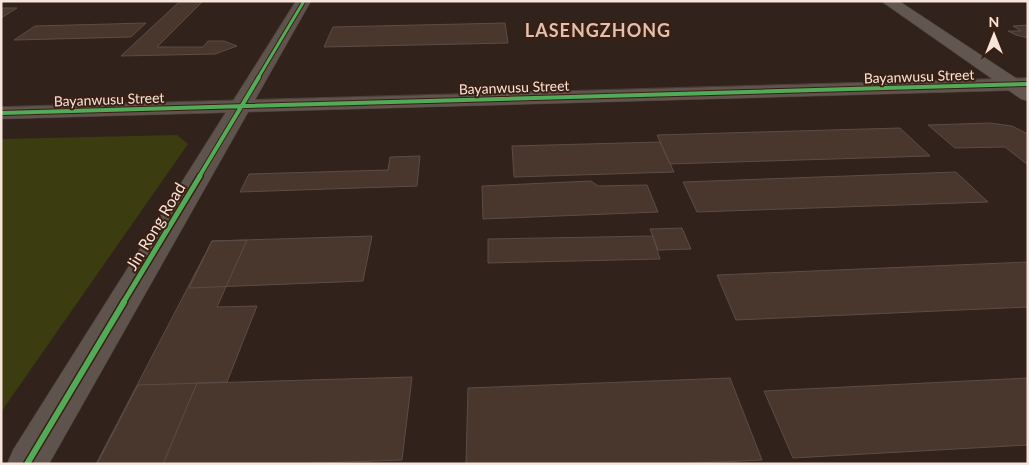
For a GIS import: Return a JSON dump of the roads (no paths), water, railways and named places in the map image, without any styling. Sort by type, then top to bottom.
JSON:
[{"type":"main road","points":[[888,1],[1021,83]]},
{"type":"main road","points":[[911,1],[1021,83]]},
{"type":"street","name":"Jin Rong Road","points":[[27,464],[304,1]]},
{"type":"street","name":"Bayanwusu Street","points":[[1,108],[1021,83]]},
{"type":"street","name":"Bayanwusu Street","points":[[1,113],[242,103]]},
{"type":"district","name":"LASENGZHONG","points":[[598,30]]}]
